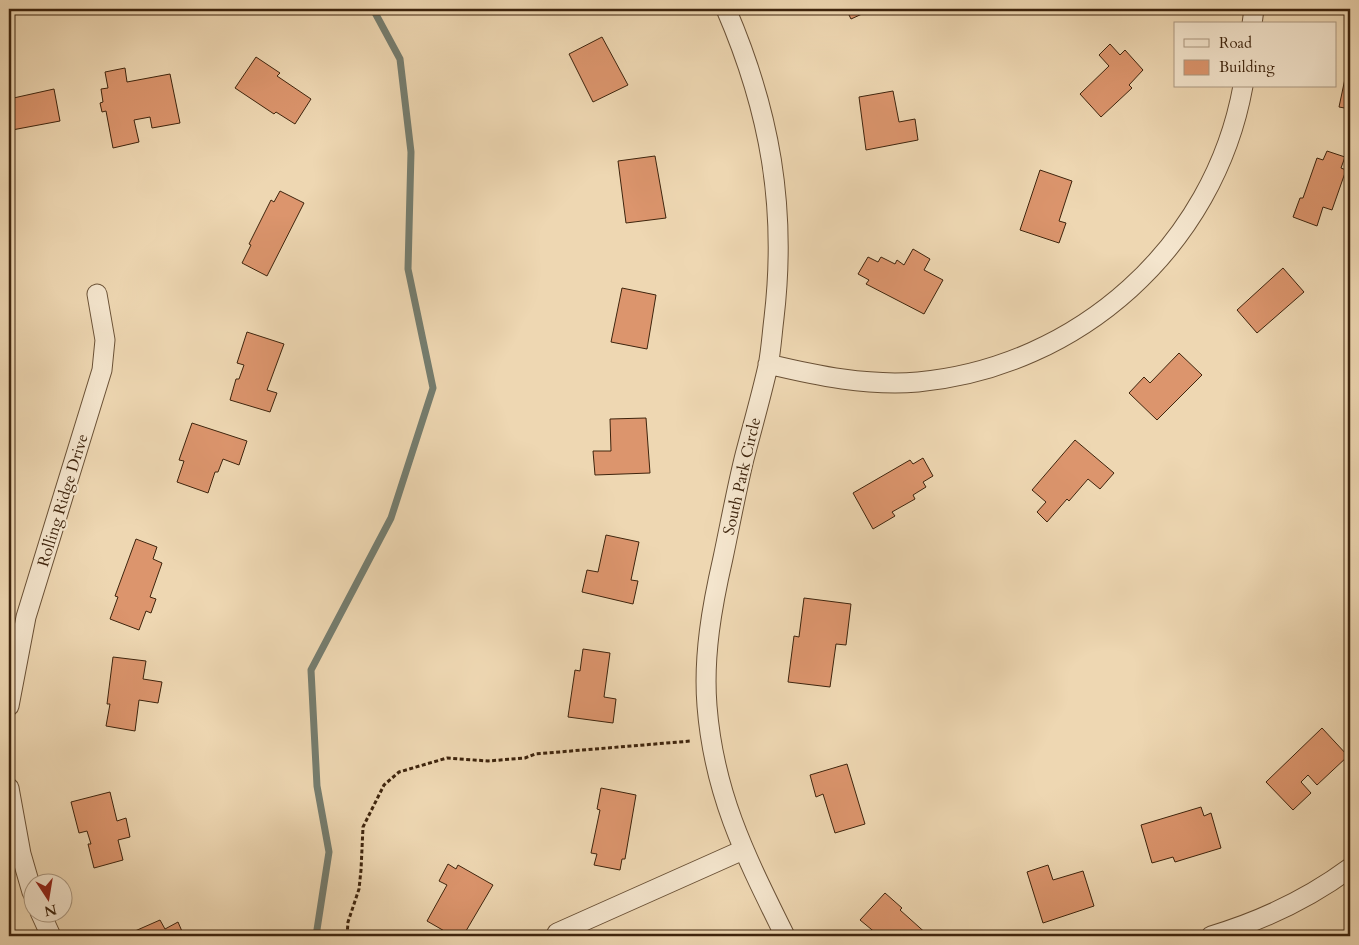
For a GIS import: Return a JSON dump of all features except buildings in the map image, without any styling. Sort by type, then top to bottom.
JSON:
[{"type":"street","name":"South Park Circle","points":[[726,9],[757,90],[774,173],[778,258],[768,364],[743,462],[710,624],[707,656],[707,704],[711,740],[721,791],[733,827],[785,936]]},
{"type":"street","points":[[1252,22],[1254,9]]},
{"type":"street","points":[[768,364],[829,378],[873,382],[917,382],[965,375],[1016,360],[1060,340],[1101,314],[1138,284],[1178,238],[1192,218],[1215,175],[1230,138],[1242,88]]},
{"type":"street","name":"Rolling Ridge Drive","points":[[9,706],[26,617],[102,370],[105,340],[97,294]]},
{"type":"street","points":[[9,788],[26,872]]},
{"type":"street","points":[[557,933],[743,850]]},
{"type":"street","points":[[1211,936],[1272,914],[1304,898],[1350,868]]},
{"type":"street","points":[[45,922],[51,936]]},
{"type":"path","points":[[347,936],[348,922],[362,870],[363,828],[384,785],[399,772],[447,758],[488,761],[525,758],[535,754],[711,740]]},
{"type":"waterway","points":[[316,936],[329,852],[317,786],[311,670],[391,518],[433,388],[408,269],[411,152],[400,59],[373,9]]}]
